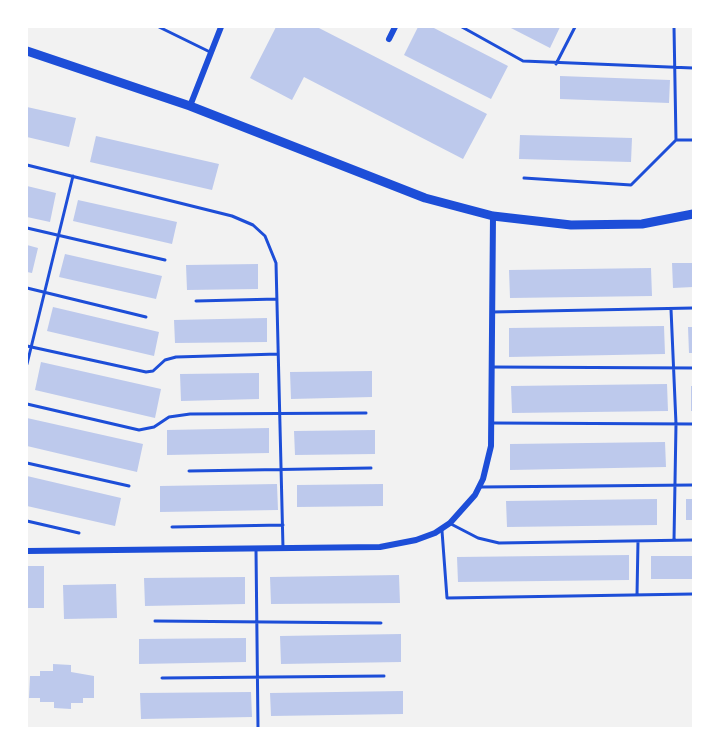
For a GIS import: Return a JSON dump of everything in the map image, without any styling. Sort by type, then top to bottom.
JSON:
[{"type":"main road","points":[[27,51],[190,106],[425,198],[493,216],[571,225],[642,224],[693,214]]},
{"type":"street","points":[[190,106],[221,27]]},
{"type":"street","points":[[389,39],[395,27]]},
{"type":"street","points":[[27,551],[380,547],[416,540],[450,523],[463,510],[479,487],[488,462],[491,423],[493,216]]},
{"type":"lane","points":[[159,27],[212,53]]},
{"type":"lane","points":[[462,27],[523,61],[693,68]]},
{"type":"lane","points":[[556,64],[575,27]]},
{"type":"lane","points":[[674,27],[676,140]]},
{"type":"lane","points":[[524,178],[631,185],[676,140],[693,140]]},
{"type":"lane","points":[[27,165],[232,216],[253,225],[265,236],[276,263],[283,548]]},
{"type":"lane","points":[[27,364],[29,346],[45,292],[73,176]]},
{"type":"lane","points":[[27,228],[165,260]]},
{"type":"lane","points":[[27,288],[146,317]]},
{"type":"lane","points":[[196,301],[277,299]]},
{"type":"lane","points":[[491,312],[693,308]]},
{"type":"lane","points":[[671,309],[676,424],[674,540]]},
{"type":"lane","points":[[29,346],[146,372],[153,370],[165,360],[176,357],[278,354]]},
{"type":"lane","points":[[491,367],[693,368]]},
{"type":"lane","points":[[27,404],[139,430],[154,427],[160,421],[178,415],[280,412],[366,413]]},
{"type":"lane","points":[[491,423],[693,424]]},
{"type":"lane","points":[[27,463],[129,486]]},
{"type":"lane","points":[[189,471],[371,468]]},
{"type":"lane","points":[[479,487],[693,485]]},
{"type":"lane","points":[[27,521],[80,533]]},
{"type":"lane","points":[[450,523],[478,538],[499,543],[693,540]]},
{"type":"lane","points":[[172,527],[283,525]]},
{"type":"lane","points":[[441,529],[447,598],[693,594]]},
{"type":"lane","points":[[637,595],[638,541]]},
{"type":"lane","points":[[256,548],[258,728]]},
{"type":"lane","points":[[155,621],[381,623]]},
{"type":"lane","points":[[162,678],[384,676]]},
{"type":"building","points":[[276,27],[317,27],[487,114],[463,159],[304,77],[292,100],[250,78]]},
{"type":"building","points":[[418,27],[432,27],[508,66],[491,99],[404,55]]},
{"type":"building","points":[[509,27],[560,27],[550,48]]},
{"type":"building","points":[[560,76],[670,80],[669,103],[560,99]]},
{"type":"building","points":[[27,107],[76,118],[69,147],[27,137]]},
{"type":"building","points":[[520,135],[632,138],[631,162],[519,159]]},
{"type":"building","points":[[96,136],[219,164],[212,190],[90,162]]},
{"type":"building","points":[[27,186],[56,193],[50,222],[27,217]]},
{"type":"building","points":[[78,200],[177,222],[172,244],[73,221]]},
{"type":"building","points":[[27,245],[38,248],[32,273],[27,272]]},
{"type":"building","points":[[65,254],[162,276],[156,299],[59,277]]},
{"type":"building","points":[[672,263],[693,263],[693,287],[673,288]]},
{"type":"building","points":[[258,264],[258,289],[187,290],[186,265]]},
{"type":"building","points":[[651,268],[652,296],[510,298],[509,270]]},
{"type":"building","points":[[53,307],[159,332],[154,356],[47,331]]},
{"type":"building","points":[[267,318],[267,342],[175,343],[174,320]]},
{"type":"building","points":[[664,326],[665,354],[509,357],[509,328]]},
{"type":"building","points":[[688,327],[693,327],[693,353],[689,353]]},
{"type":"building","points":[[41,362],[161,389],[155,418],[35,390]]},
{"type":"building","points":[[372,371],[372,397],[291,399],[290,372]]},
{"type":"building","points":[[259,373],[259,399],[181,401],[180,374]]},
{"type":"building","points":[[667,384],[668,411],[512,413],[511,386]]},
{"type":"building","points":[[691,386],[693,386],[693,411],[691,411]]},
{"type":"building","points":[[27,418],[143,444],[137,472],[27,446]]},
{"type":"building","points":[[269,428],[269,453],[167,455],[167,430]]},
{"type":"building","points":[[375,430],[375,454],[295,455],[294,431]]},
{"type":"building","points":[[665,442],[666,467],[510,470],[510,444]]},
{"type":"building","points":[[27,476],[121,498],[115,526],[27,506]]},
{"type":"building","points":[[277,484],[278,510],[160,512],[160,486]]},
{"type":"building","points":[[383,484],[383,506],[297,507],[297,485]]},
{"type":"building","points":[[657,499],[657,525],[507,527],[506,501]]},
{"type":"building","points":[[686,499],[693,499],[693,520],[686,520]]},
{"type":"building","points":[[629,555],[629,580],[458,582],[457,557]]},
{"type":"building","points":[[651,556],[693,556],[693,579],[651,579]]},
{"type":"building","points":[[27,566],[44,566],[44,608],[27,608]]},
{"type":"building","points":[[399,575],[400,603],[271,604],[270,577]]},
{"type":"building","points":[[245,577],[245,604],[145,606],[144,578]]},
{"type":"building","points":[[116,584],[117,618],[64,619],[63,585]]},
{"type":"building","points":[[401,634],[401,662],[281,664],[280,636]]},
{"type":"building","points":[[246,638],[246,662],[139,664],[139,639]]},
{"type":"building","points":[[53,664],[71,665],[71,672],[94,676],[94,698],[83,698],[83,703],[71,703],[71,709],[54,708],[54,702],[40,702],[40,698],[29,698],[30,676],[40,676],[40,671],[53,671]]},
{"type":"building","points":[[403,691],[403,714],[271,716],[270,693]]},
{"type":"building","points":[[251,692],[252,717],[141,719],[140,693]]}]
